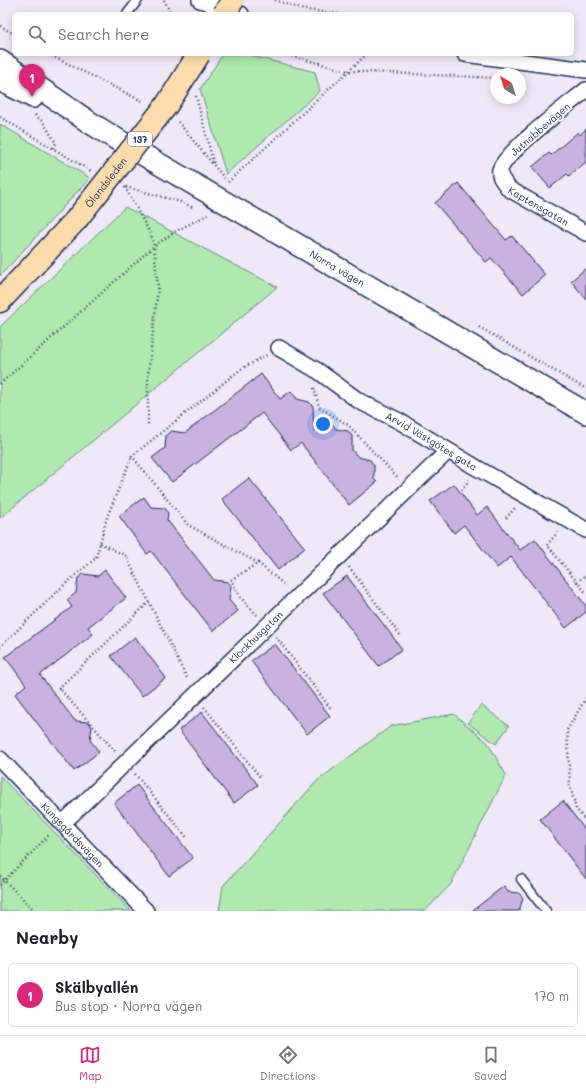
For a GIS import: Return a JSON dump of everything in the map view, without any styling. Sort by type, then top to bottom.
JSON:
[{"type":"main road","points":[[225,12],[233,0]]},
{"type":"main road","name":"Ölandsleden","points":[[0,301],[76,220],[166,106],[198,56]]},
{"type":"main road","name":"Norra vägen","points":[[0,61],[89,122],[586,413]]},
{"type":"main road","name":"Norra vägen","points":[[0,80],[32,97],[89,122]]},
{"type":"street","points":[[200,0],[235,12]]},
{"type":"street","points":[[480,56],[586,70]]},
{"type":"street","name":"Jutnabbevägen","points":[[499,171],[504,162],[531,136],[586,90]]},
{"type":"street","name":"Kaptensgatan","points":[[499,171],[502,180],[508,189],[585,230]]},
{"type":"street","name":"Arvid Västgötes gata","points":[[279,348],[359,400],[399,421],[448,451],[586,530]]},
{"type":"street","name":"Klockhusgatan","points":[[63,823],[448,451]]},
{"type":"street","name":"Kungsgårdsvägen","points":[[0,759],[146,911]]},
{"type":"lane","points":[[129,12],[138,0]]},
{"type":"lane","points":[[521,879],[546,911]]},
{"type":"path","points":[[164,0],[170,12]]},
{"type":"path","points":[[275,0],[300,9],[323,12]]},
{"type":"path","points":[[0,26],[12,33]]},
{"type":"path","points":[[52,56],[149,104]]},
{"type":"path","points":[[292,56],[348,71],[490,78]]},
{"type":"path","points":[[228,182],[365,56]]},
{"type":"path","points":[[195,92],[214,167]]},
{"type":"path","points":[[36,116],[43,122],[56,143],[53,150]]},
{"type":"path","points":[[0,117],[93,173]]},
{"type":"path","points":[[177,121],[214,167],[228,182],[234,186]]},
{"type":"path","points":[[118,184],[180,202],[198,209]]},
{"type":"path","points":[[125,187],[151,235],[154,246],[158,289],[148,374],[148,426]]},
{"type":"path","points":[[204,212],[216,218]]},
{"type":"path","points":[[0,384],[154,246],[176,231],[210,214]]},
{"type":"path","points":[[476,325],[586,388]]},
{"type":"path","points":[[0,647],[64,585],[96,558],[107,517],[132,456],[241,369],[279,348]]},
{"type":"path","points":[[307,365],[319,407],[348,425],[408,489]]},
{"type":"path","points":[[132,456],[188,525],[258,563],[298,596]]},
{"type":"path","points":[[569,520],[547,545],[586,593]]},
{"type":"path","points":[[100,543],[126,556],[195,695],[260,777]]},
{"type":"path","points":[[340,555],[400,635]]},
{"type":"path","points":[[258,563],[232,580],[240,597],[267,625],[332,710]]},
{"type":"path","points":[[577,582],[586,575]]},
{"type":"path","points":[[149,602],[58,688],[126,762],[188,839]]},
{"type":"path","points":[[586,698],[567,730],[570,785],[576,808],[586,822]]},
{"type":"path","points":[[0,885],[63,823]]},
{"type":"path","points":[[0,876],[34,911]]},
{"type":"green space","points":[[222,56],[252,56],[315,72],[320,91],[226,174],[200,89]]},
{"type":"green space","points":[[0,124],[90,178],[0,276]]},
{"type":"green space","points":[[125,207],[277,287],[0,518],[0,327]]},
{"type":"green space","points":[[481,705],[509,726],[496,744],[468,723]]},
{"type":"green space","points":[[454,714],[488,743],[506,775],[451,884],[425,911],[219,911],[223,886],[317,781],[391,726]]},
{"type":"green space","points":[[0,776],[131,911],[0,911]]},
{"type":"building","points":[[586,129],[586,162],[569,176],[567,174],[550,188],[532,167],[549,153],[551,155],[578,132],[580,135]]},
{"type":"building","points":[[458,183],[506,240],[512,236],[545,275],[523,294],[491,258],[486,262],[435,203]]},
{"type":"building","points":[[586,268],[586,299],[571,281]]},
{"type":"building","points":[[261,374],[280,399],[291,391],[297,399],[309,402],[313,406],[314,432],[329,420],[336,429],[348,431],[352,436],[352,450],[358,457],[370,460],[374,465],[374,479],[377,482],[349,505],[301,443],[291,450],[262,413],[172,482],[152,458],[165,448],[166,435],[171,431],[185,433]]},
{"type":"building","points":[[249,478],[305,548],[278,570],[222,499]]},
{"type":"building","points":[[454,484],[477,515],[487,507],[520,550],[535,539],[586,606],[586,612],[566,628],[511,557],[497,568],[464,525],[454,533],[430,501]]},
{"type":"building","points":[[144,497],[151,507],[165,508],[168,513],[167,520],[214,580],[228,582],[231,586],[229,600],[238,611],[213,631],[151,551],[147,554],[119,516]]},
{"type":"building","points":[[105,570],[126,598],[88,627],[93,634],[40,675],[75,721],[89,722],[92,727],[90,740],[99,752],[74,771],[15,694],[26,685],[5,657],[72,607],[67,600],[76,593],[78,578],[83,574],[98,576]]},
{"type":"building","points":[[347,576],[402,649],[379,666],[323,593]]},
{"type":"building","points":[[135,637],[166,678],[142,696],[111,656]]},
{"type":"building","points":[[275,644],[330,716],[307,734],[251,661]]},
{"type":"building","points":[[202,712],[258,785],[234,803],[179,730]]},
{"type":"building","points":[[137,785],[193,858],[169,876],[114,803]]},
{"type":"building","points":[[563,801],[586,831],[586,879],[540,819]]},
{"type":"building","points":[[504,886],[508,892],[519,893],[523,898],[519,911],[472,911]]},
{"type":"place","name":"Skälbyallén","points":[[32,97]]}]
